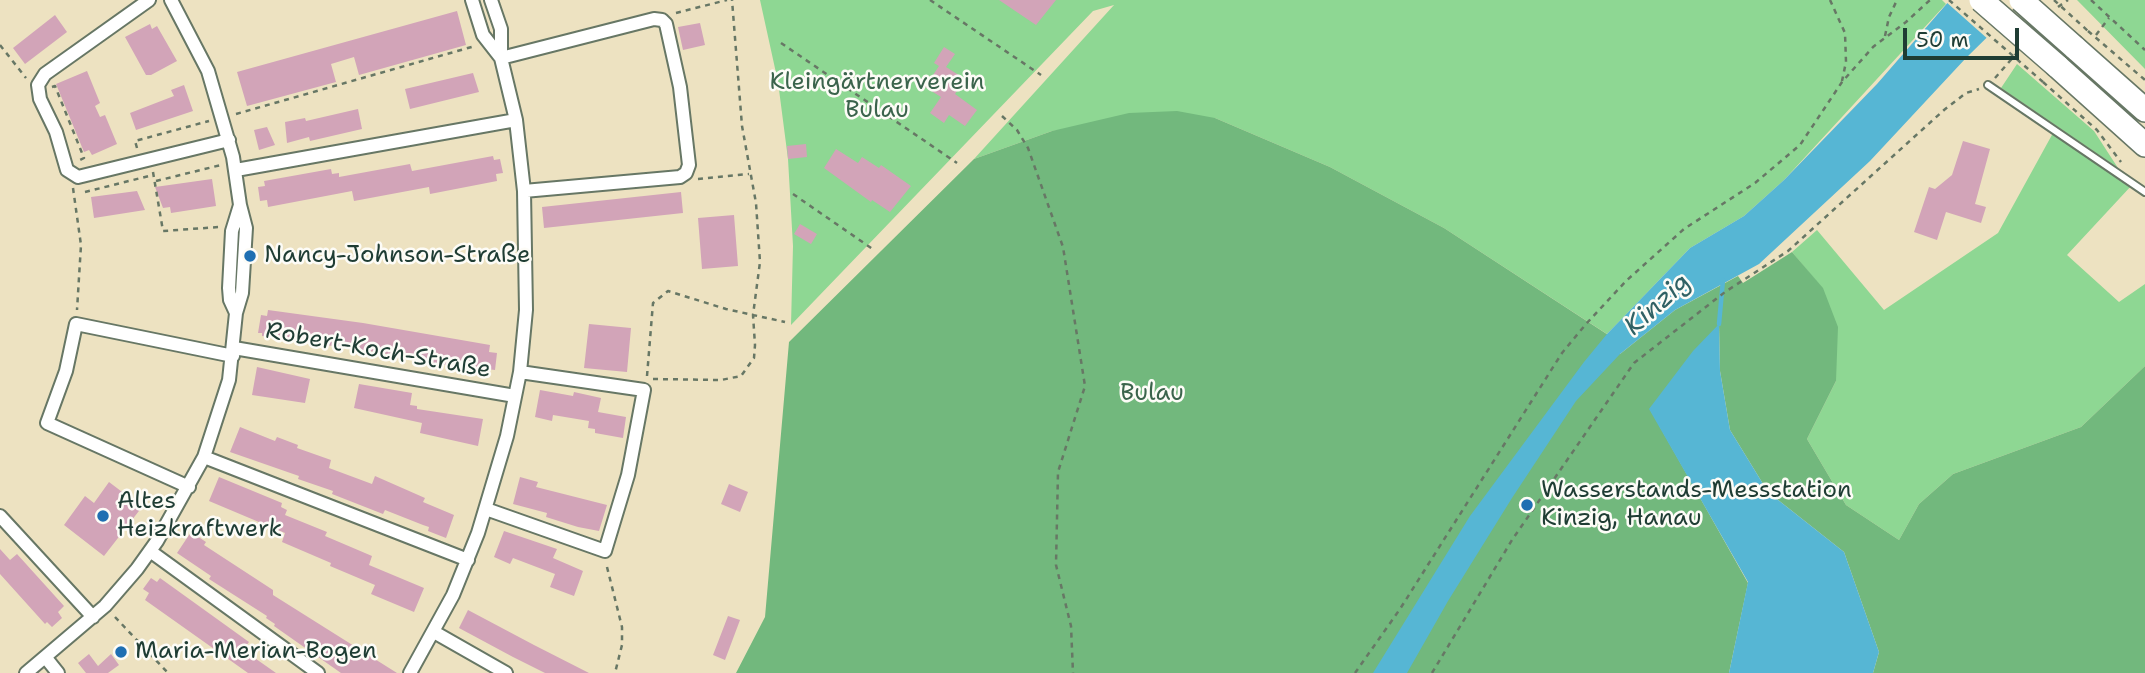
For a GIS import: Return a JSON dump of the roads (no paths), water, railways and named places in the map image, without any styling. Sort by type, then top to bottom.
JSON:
[{"type":"highway","points":[[1981,0],[2050,74],[2145,145]]},
{"type":"highway","points":[[2021,0],[2081,39],[2145,110]]},
{"type":"street","points":[[149,0],[45,74],[38,85],[40,99],[56,132],[67,170],[78,177],[229,140]]},
{"type":"street","points":[[26,673],[105,606],[150,551],[204,457],[224,399],[234,352],[236,313],[242,293],[246,228],[229,140],[208,71],[171,0]]},
{"type":"street","points":[[472,0],[483,35],[501,58]]},
{"type":"street","points":[[410,673],[434,632],[468,560],[486,509],[520,372],[526,310],[524,191],[516,120],[501,58],[501,29],[491,0]]},
{"type":"street","points":[[501,58],[654,19],[662,20],[666,24],[680,87],[689,165],[686,173],[680,177],[524,191]]},
{"type":"street","points":[[235,166],[516,120]]},
{"type":"street","points":[[236,313],[230,300],[229,288],[233,226],[240,205]]},
{"type":"street","points":[[189,487],[47,423],[66,371],[76,324],[234,352]]},
{"type":"street","name":"Robert-Koch-Straße","points":[[234,352],[515,396]]},
{"type":"street","points":[[486,509],[605,551],[628,475],[644,390],[520,372]]},
{"type":"street","points":[[204,457],[468,560]]},
{"type":"street","points":[[0,516],[93,617]]},
{"type":"street","points":[[150,551],[318,673]]},
{"type":"street","points":[[434,632],[506,673]]},
{"type":"street","points":[[46,658],[58,673]]},
{"type":"lane","points":[[1988,85],[2144,191]]},
{"type":"water","name":"Kinzig","points":[[1950,0],[2025,0],[1966,58],[1870,161],[1759,264],[1675,310],[1620,354],[1576,401],[1448,601],[1407,673],[1373,673],[1470,516],[1607,334],[1690,248],[1744,216],[1784,180],[1877,84]]},
{"type":"water","points":[[1719,324],[1720,371],[1730,430],[1768,492],[1844,552],[1879,652],[1873,673],[1729,673],[1748,582],[1649,409],[1693,351]]},
{"type":"waterway","points":[[1719,324],[1723,280]]},
{"type":"place","name":"Nancy-Johnson-Straße","points":[[250,256]]},
{"type":"place","name":"Wasserstands-Messstation Kinzig, Hanau","points":[[1527,505]]},
{"type":"place","name":"Altes Heizkraftwerk","points":[[103,516]]},
{"type":"place","name":"Maria-Merian-Bogen","points":[[121,652]]},
{"type":"park label","name":"Kleingärtnerverein Bulau","points":[[877,97]]},
{"type":"park label","name":"Bulau","points":[[1152,394]]}]
